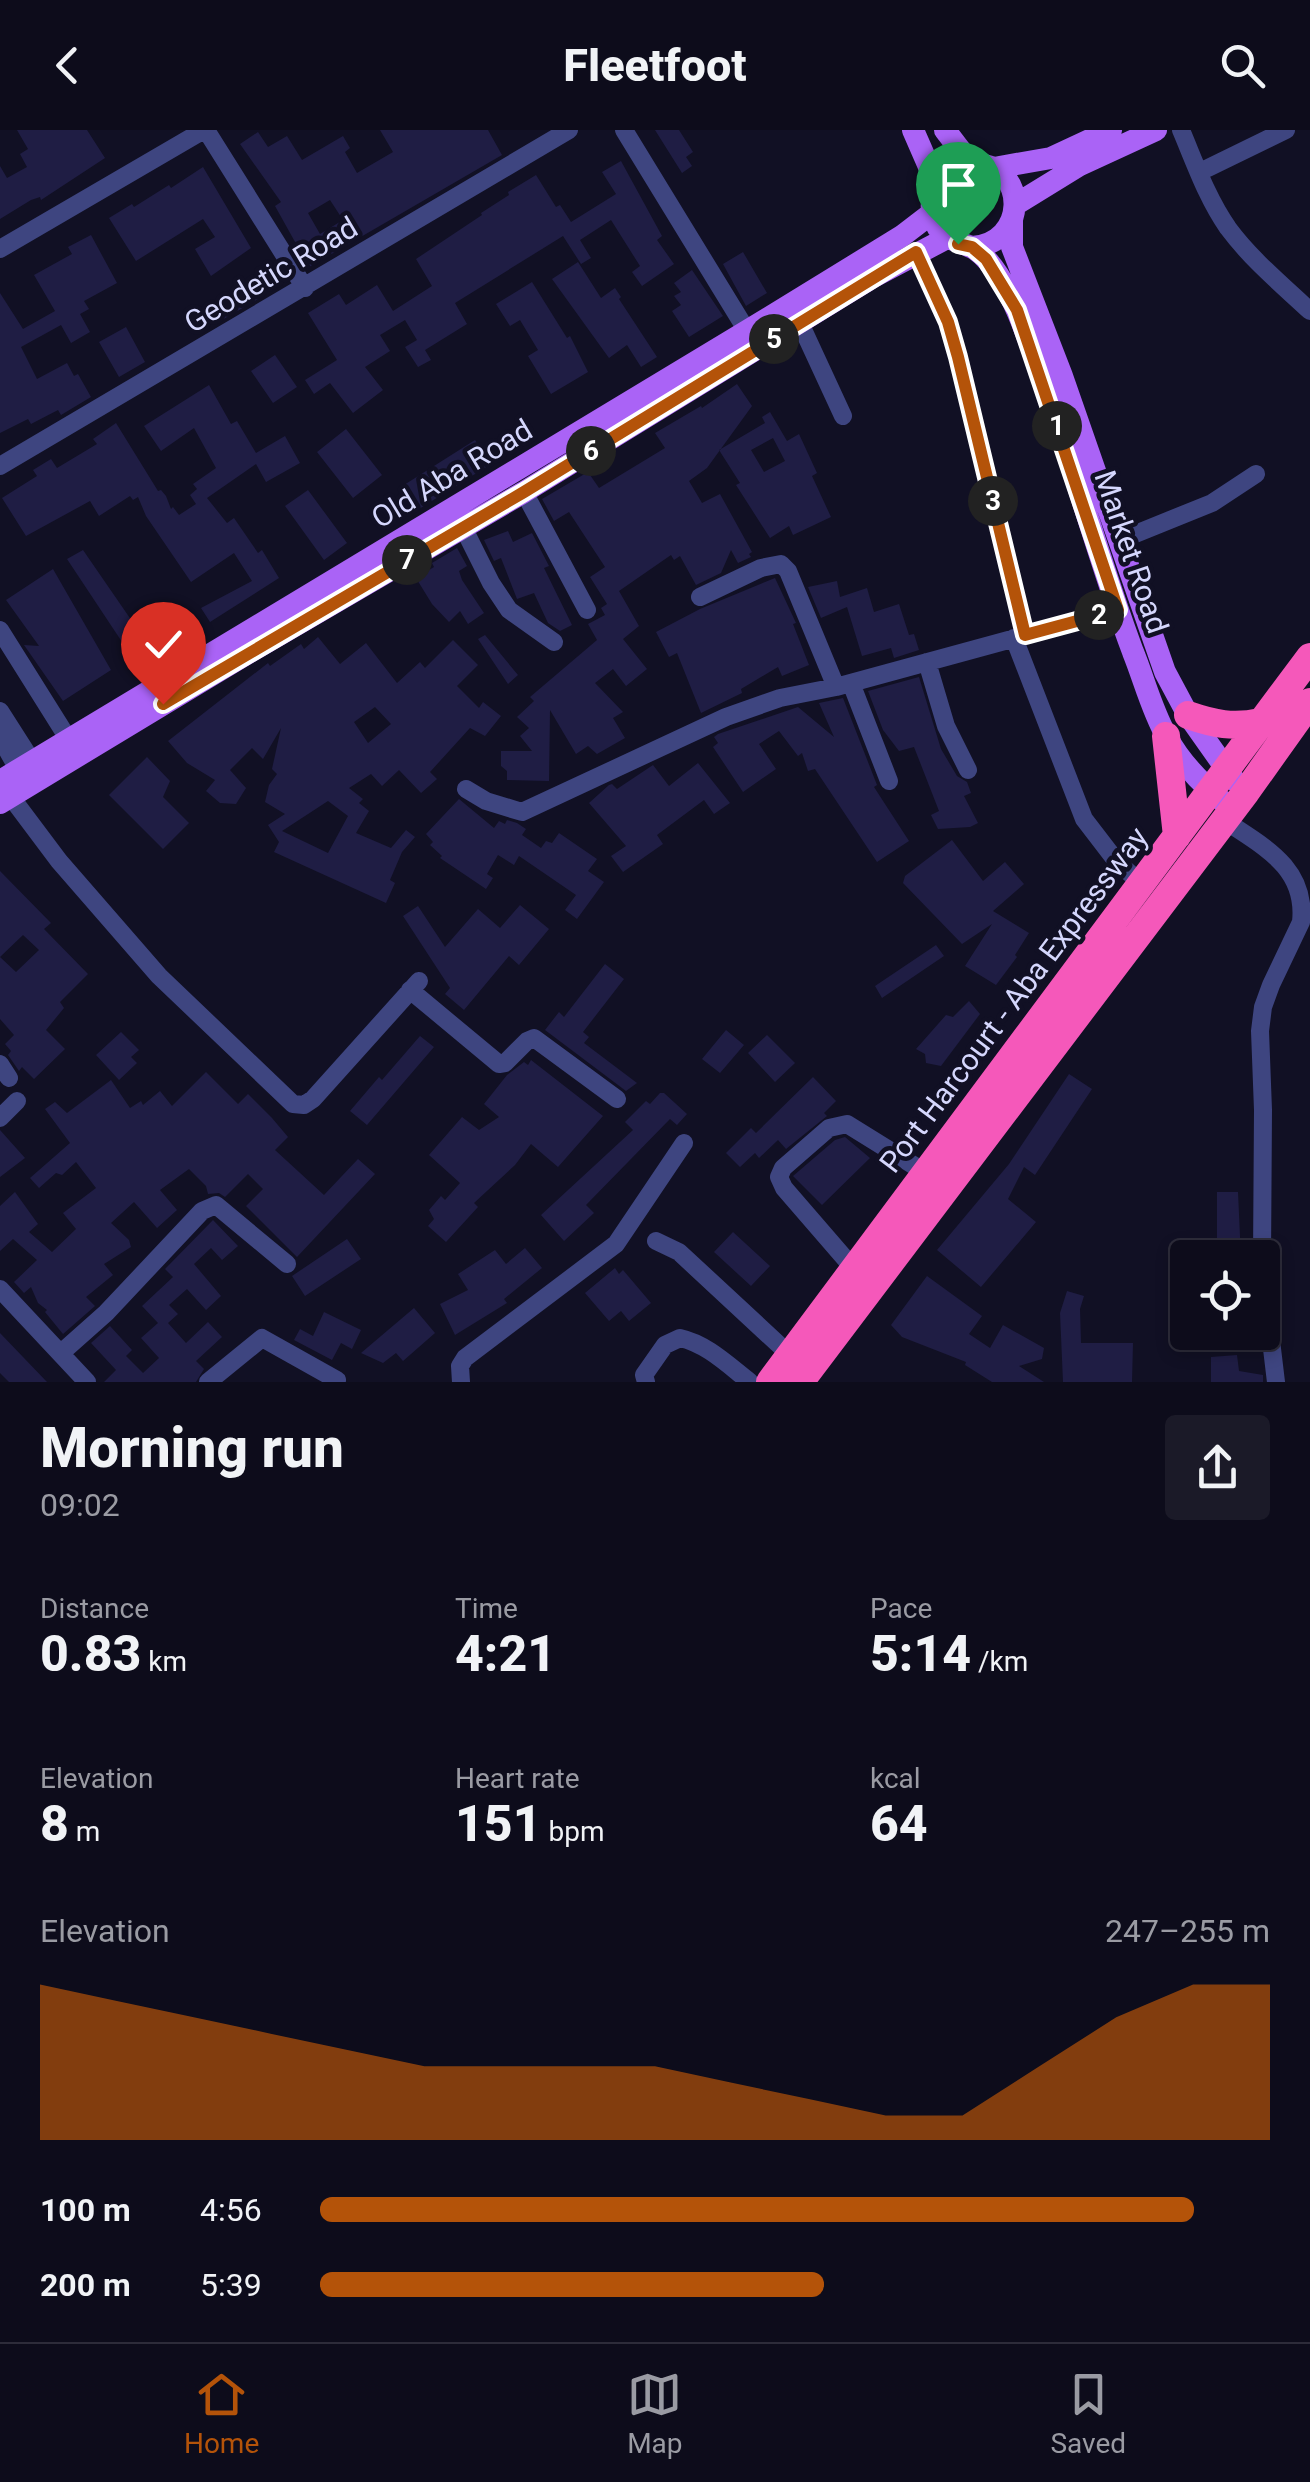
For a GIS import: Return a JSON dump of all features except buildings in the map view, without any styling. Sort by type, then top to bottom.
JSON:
[{"type":"highway","name":"Port Harcourt - Aba Expressway","points":[[770,1382],[1178,836],[1227,797],[1261,722],[1310,657]]},
{"type":"highway","name":"Port Harcourt - Aba Expressway","points":[[800,1382],[1227,797],[1310,702]]},
{"type":"highway","points":[[1188,715],[1216,725],[1261,722]]},
{"type":"highway","points":[[1166,736],[1178,836]]},
{"type":"main road","points":[[914,130],[937,185],[932,213],[937,226],[946,238],[972,247],[999,238],[1014,213],[1080,164],[1156,130]]},
{"type":"main road","points":[[937,185],[951,170],[1051,158],[1111,130]]},
{"type":"main road","points":[[947,131],[1011,188],[1014,213]]},
{"type":"main road","name":"Old Aba Road","points":[[19,782],[902,236],[932,213]]},
{"type":"main road","name":"Market Road","points":[[1014,213],[1012,248],[1062,376],[1118,541],[1166,672],[1227,797]]},
{"type":"main road","name":"Old Aba Road","points":[[74,748],[524,492],[916,252],[946,238]]},
{"type":"main road","name":"Market Road","points":[[972,247],[986,259],[1017,310],[1118,610],[1166,736],[1182,760],[1227,797]]},
{"type":"street","points":[[0,249],[205,130],[305,288]]},
{"type":"street","name":"Geodetic Road","points":[[0,466],[569,130]]},
{"type":"street","points":[[624,130],[747,332]]},
{"type":"street","points":[[1181,130],[1228,228],[1257,262],[1310,310]]},
{"type":"street","points":[[1208,168],[1286,130]]},
{"type":"street","points":[[916,252],[948,322],[1019,636],[1084,819],[1110,854],[1142,884]]},
{"type":"street","points":[[800,323],[843,416]]},
{"type":"street","points":[[1118,541],[1212,502],[1256,474]]},
{"type":"street","points":[[524,492],[587,610]]},
{"type":"street","points":[[463,526],[508,610],[554,642]]},
{"type":"street","points":[[700,597],[761,568],[781,564],[788,571],[889,781]]},
{"type":"street","points":[[466,789],[486,801],[522,812],[726,717],[780,698],[843,685],[1118,610]]},
{"type":"street","points":[[0,630],[74,748]]},
{"type":"street","points":[[926,662],[946,726],[968,770]]},
{"type":"street","points":[[0,711],[19,782]]},
{"type":"street","points":[[0,737],[59,861],[159,976],[293,1104],[314,1099],[414,985],[499,1064],[505,1064],[527,1040],[534,1038],[617,1099]]},
{"type":"street","points":[[1227,797],[1287,866],[1298,886],[1302,908],[1301,922],[1271,985],[1262,1019],[1262,1240]]},
{"type":"street","points":[[0,1118],[17,1101]]},
{"type":"street","points":[[854,1270],[784,1188],[779,1176],[783,1168],[839,1123],[847,1124],[926,1173]]},
{"type":"street","points":[[460,1382],[460,1366],[466,1358],[616,1244],[684,1144]]},
{"type":"street","points":[[61,1353],[106,1313],[202,1211],[216,1204],[287,1264]]},
{"type":"street","points":[[656,1241],[679,1252],[790,1355]]},
{"type":"street","points":[[0,1290],[87,1382]]},
{"type":"street","points":[[208,1382],[262,1338],[337,1380]]},
{"type":"street","points":[[646,1382],[644,1375],[660,1350],[680,1338],[708,1350],[750,1382]]},
{"type":"street","points":[[1272,1350],[1276,1382]]},
{"type":"route","points":[[163,704],[524,492],[916,252],[948,322],[958,357],[1025,635],[1118,610],[1017,310],[986,259],[972,247],[958,244]]}]
